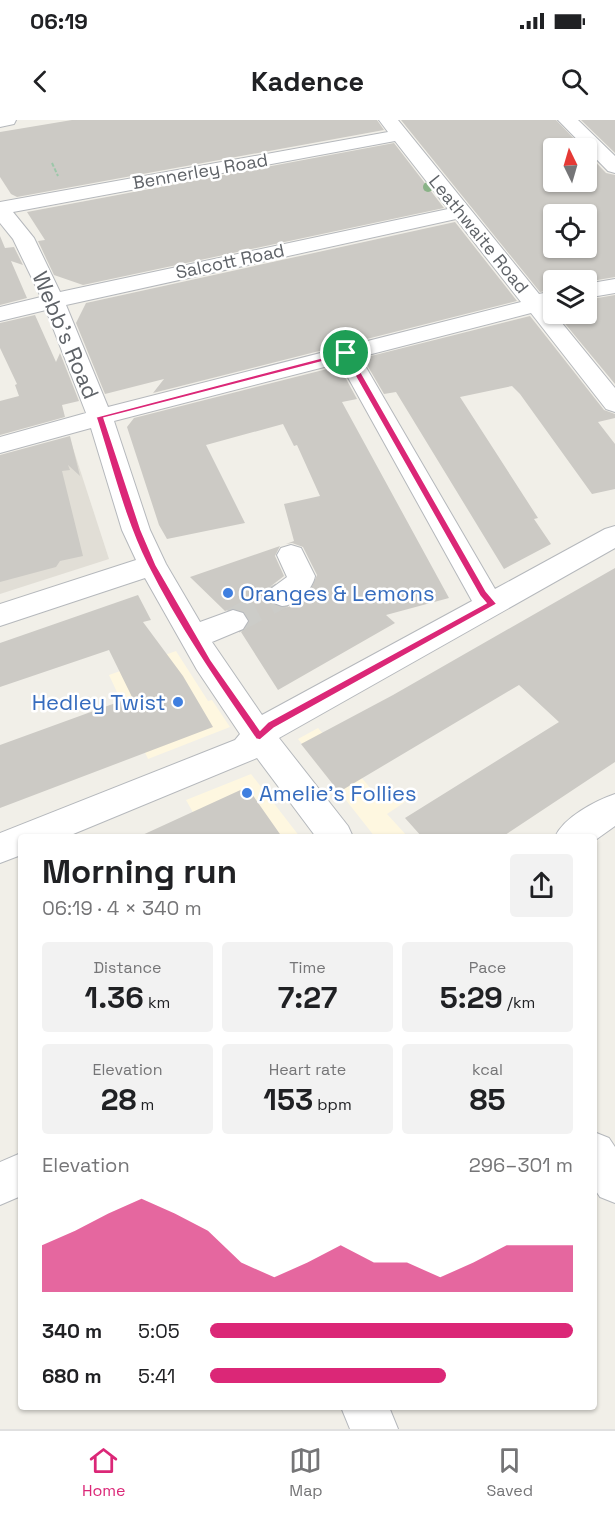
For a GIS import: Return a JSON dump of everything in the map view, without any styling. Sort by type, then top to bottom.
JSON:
[{"type":"street","points":[[0,121],[7,120]]},
{"type":"street","points":[[567,120],[615,167]]},
{"type":"street","name":"Bennerley Road","points":[[0,208],[394,127]]},
{"type":"street","name":"Leathwaite Road","points":[[394,127],[461,212],[543,299]]},
{"type":"street","name":"Webb's Road","points":[[0,208],[23,238],[53,300],[100,417],[136,530],[152,565],[208,662],[334,834]]},
{"type":"street","name":"Salcott Road","points":[[0,314],[53,300],[461,212]]},
{"type":"street","points":[[597,289],[615,286]]},
{"type":"street","points":[[0,445],[100,417],[528,307],[543,300]]},
{"type":"street","name":"Leathwaite Road","points":[[560,324],[615,404]]},
{"type":"street","points":[[346,353],[483,594],[492,604]]},
{"type":"street","points":[[35,834],[246,749],[271,725],[615,536]]},
{"type":"street","points":[[282,595],[300,582],[301,576],[291,555]]},
{"type":"street","points":[[0,615],[152,565]]},
{"type":"street","points":[[194,637],[233,621]]},
{"type":"street","points":[[576,834],[615,808]]},
{"type":"street","points":[[0,848],[18,841]]},
{"type":"street","points":[[597,1157],[615,1182]]},
{"type":"street","points":[[0,1184],[18,1175]]},
{"type":"street","points":[[366,1410],[375,1429]]},
{"type":"shaded area","points":[[71,442],[109,559],[0,594],[0,460]]},
{"type":"shaded area","points":[[176,651],[208,701],[212,700],[230,727],[148,759],[109,675]]},
{"type":"shaded area","points":[[318,728],[380,799],[395,790],[405,802],[387,814],[405,834],[373,834],[298,739]]},
{"type":"shaded area","points":[[251,774],[298,834],[205,834],[186,800]]},
{"type":"building","points":[[72,120],[377,120],[384,130],[17,197],[11,194],[0,177],[0,132]]},
{"type":"building","points":[[401,120],[556,120],[573,138],[543,138],[543,192],[597,192],[597,164],[606,173],[615,175],[615,277],[597,280],[597,270],[543,270],[543,291],[540,292]]},
{"type":"building","points":[[581,120],[615,120],[615,153]]},
{"type":"building","points":[[394,143],[444,208],[83,285],[54,275],[38,241],[45,240],[27,212]]},
{"type":"building","points":[[455,222],[517,301],[153,393],[164,379],[105,394],[76,323],[86,303]]},
{"type":"building","points":[[0,236],[5,248],[14,247],[23,265],[11,261],[27,298],[0,305]]},
{"type":"building","points":[[615,295],[615,384],[565,324],[597,324],[597,298]]},
{"type":"building","points":[[35,315],[56,362],[60,353],[79,401],[62,405],[65,417],[0,435],[0,401],[19,396],[15,385],[17,384],[0,348],[0,323]]},
{"type":"building","points":[[530,316],[604,410],[615,414],[615,418],[598,422],[615,444],[615,489],[592,494],[512,386],[460,397],[538,518],[534,519],[551,544],[504,569],[396,392],[384,394],[363,358]]},
{"type":"building","points":[[339,366],[357,399],[342,402],[449,598],[386,615],[395,623],[278,690],[241,632],[250,622],[245,612],[234,608],[225,611],[190,577],[280,546],[275,556],[284,576],[271,586],[266,594],[270,603],[281,608],[288,607],[299,602],[309,593],[317,575],[303,547],[292,543],[286,544],[294,541],[284,504],[320,496],[297,445],[294,446],[283,424],[206,445],[245,523],[167,539],[159,525],[127,427],[134,418]]},
{"type":"building","points":[[70,436],[80,476],[68,465],[70,470],[62,471],[83,556],[60,561],[56,567],[0,582],[0,455]]},
{"type":"building","points":[[615,568],[615,762],[507,834],[419,834],[405,818],[559,722],[519,685],[339,792],[301,744],[393,695]]},
{"type":"building","points":[[138,595],[151,620],[143,622],[183,676],[213,727],[0,808],[0,745],[132,697],[109,650],[0,687],[0,643]]},
{"type":"building","points":[[247,787],[280,834],[145,834]]},
{"type":"tunnel","points":[[233,621],[282,595]]},
{"type":"place","name":"Oranges & Lemons","points":[[228,593]]},
{"type":"place","name":"Hedley Twist","points":[[178,702]]},
{"type":"place","name":"Amelie's Follies","points":[[247,793]]},
{"type":"route","points":[[346,353],[483,594],[492,604],[271,725],[260,736],[208,662],[152,565],[136,530],[100,417],[346,353]]}]
